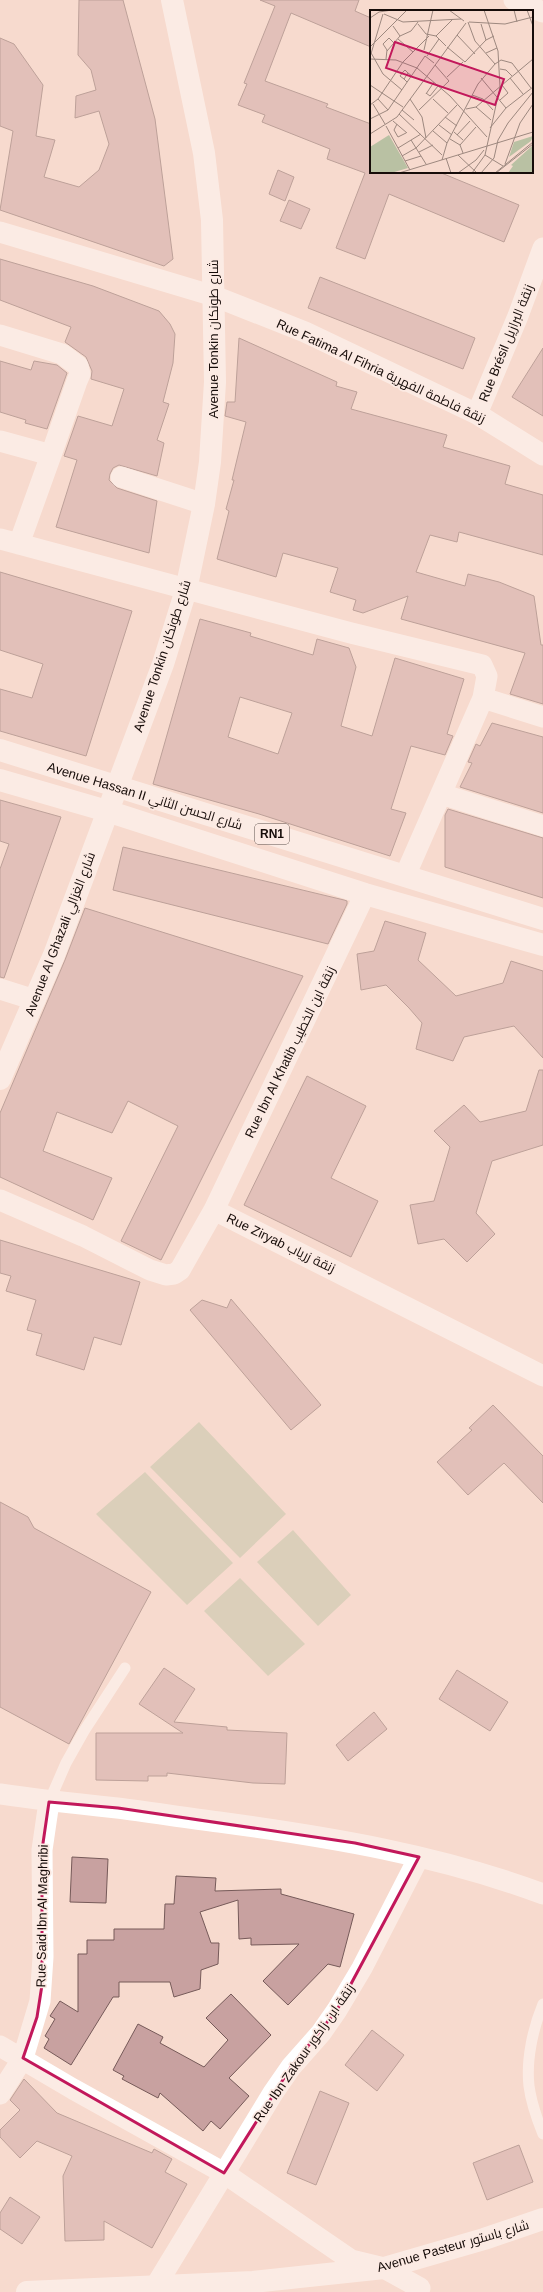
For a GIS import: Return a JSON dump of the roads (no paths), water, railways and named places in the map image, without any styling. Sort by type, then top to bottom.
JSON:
[{"type":"street","name":"Avenue Tonkin شارع طونكان","points":[[116,787],[163,664],[186,590],[204,504],[210,462],[216,382],[212,220],[204,153],[172,0]]},
{"type":"street","points":[[520,1],[543,12]]},
{"type":"street","name":"Rue Fatima Al Fihria زنقة فاطمة الفهرية","points":[[0,232],[214,296],[305,332],[477,414],[543,455]]},
{"type":"street","name":"Rue Brésil زنقة البرازيل","points":[[477,414],[518,316],[543,248]]},
{"type":"street","points":[[0,335],[62,354],[78,366],[80,374],[51,455],[10,542],[186,590],[413,649],[479,664],[486,671],[483,698],[405,876]]},
{"type":"street","points":[[0,441],[51,455]]},
{"type":"street","points":[[121,477],[204,504]]},
{"type":"street","points":[[483,698],[543,717]]},
{"type":"street","name":"Avenue Hassan II شارع الحسن الثاني","points":[[0,750],[543,918]]},
{"type":"street","name":"Avenue Hassan II شارع الحسن الثاني","points":[[0,780],[107,811],[365,894],[543,945]]},
{"type":"street","name":"Avenue Al Ghazali شارع الغزالي","points":[[0,1079],[54,955],[116,787]]},
{"type":"street","points":[[441,794],[543,826]]},
{"type":"street","name":"Rue Ibn Al Khatib زنقة ابن الخطيب","points":[[214,1210],[365,894]]},
{"type":"street","points":[[0,989],[35,1000]]},
{"type":"street","name":"Rue Ziryab زنقة زرياب","points":[[0,1200],[83,1236],[150,1270],[166,1275],[174,1274],[180,1270],[214,1210],[543,1376]]},
{"type":"street","points":[[0,1794],[49,1802],[118,1808],[289,1832],[454,1865],[543,1894]]},
{"type":"street","name":"Rue Said Ibn Al Maghribi","points":[[0,2094],[23,2058],[37,2017],[42,1985],[42,1850],[49,1802]]},
{"type":"street","name":"Rue Ibn Zakour زنقة ابن زاكور","points":[[154,2289],[224,2173],[291,2067],[321,2033],[338,2010],[362,1968],[419,1857]]},
{"type":"street","points":[[0,2046],[23,2058],[73,2090],[224,2173],[352,2260],[384,2268],[421,2291]]},
{"type":"street","name":"Avenue Pasteur شارع باستور","points":[[28,2292],[154,2289],[253,2282],[384,2268],[484,2239],[543,2219]]},
{"type":"lane","points":[[49,1802],[77,1744],[125,1668]]},
{"type":"lane","points":[[543,2004],[538,2016],[530,2057],[529,2086],[543,2134]]}]
